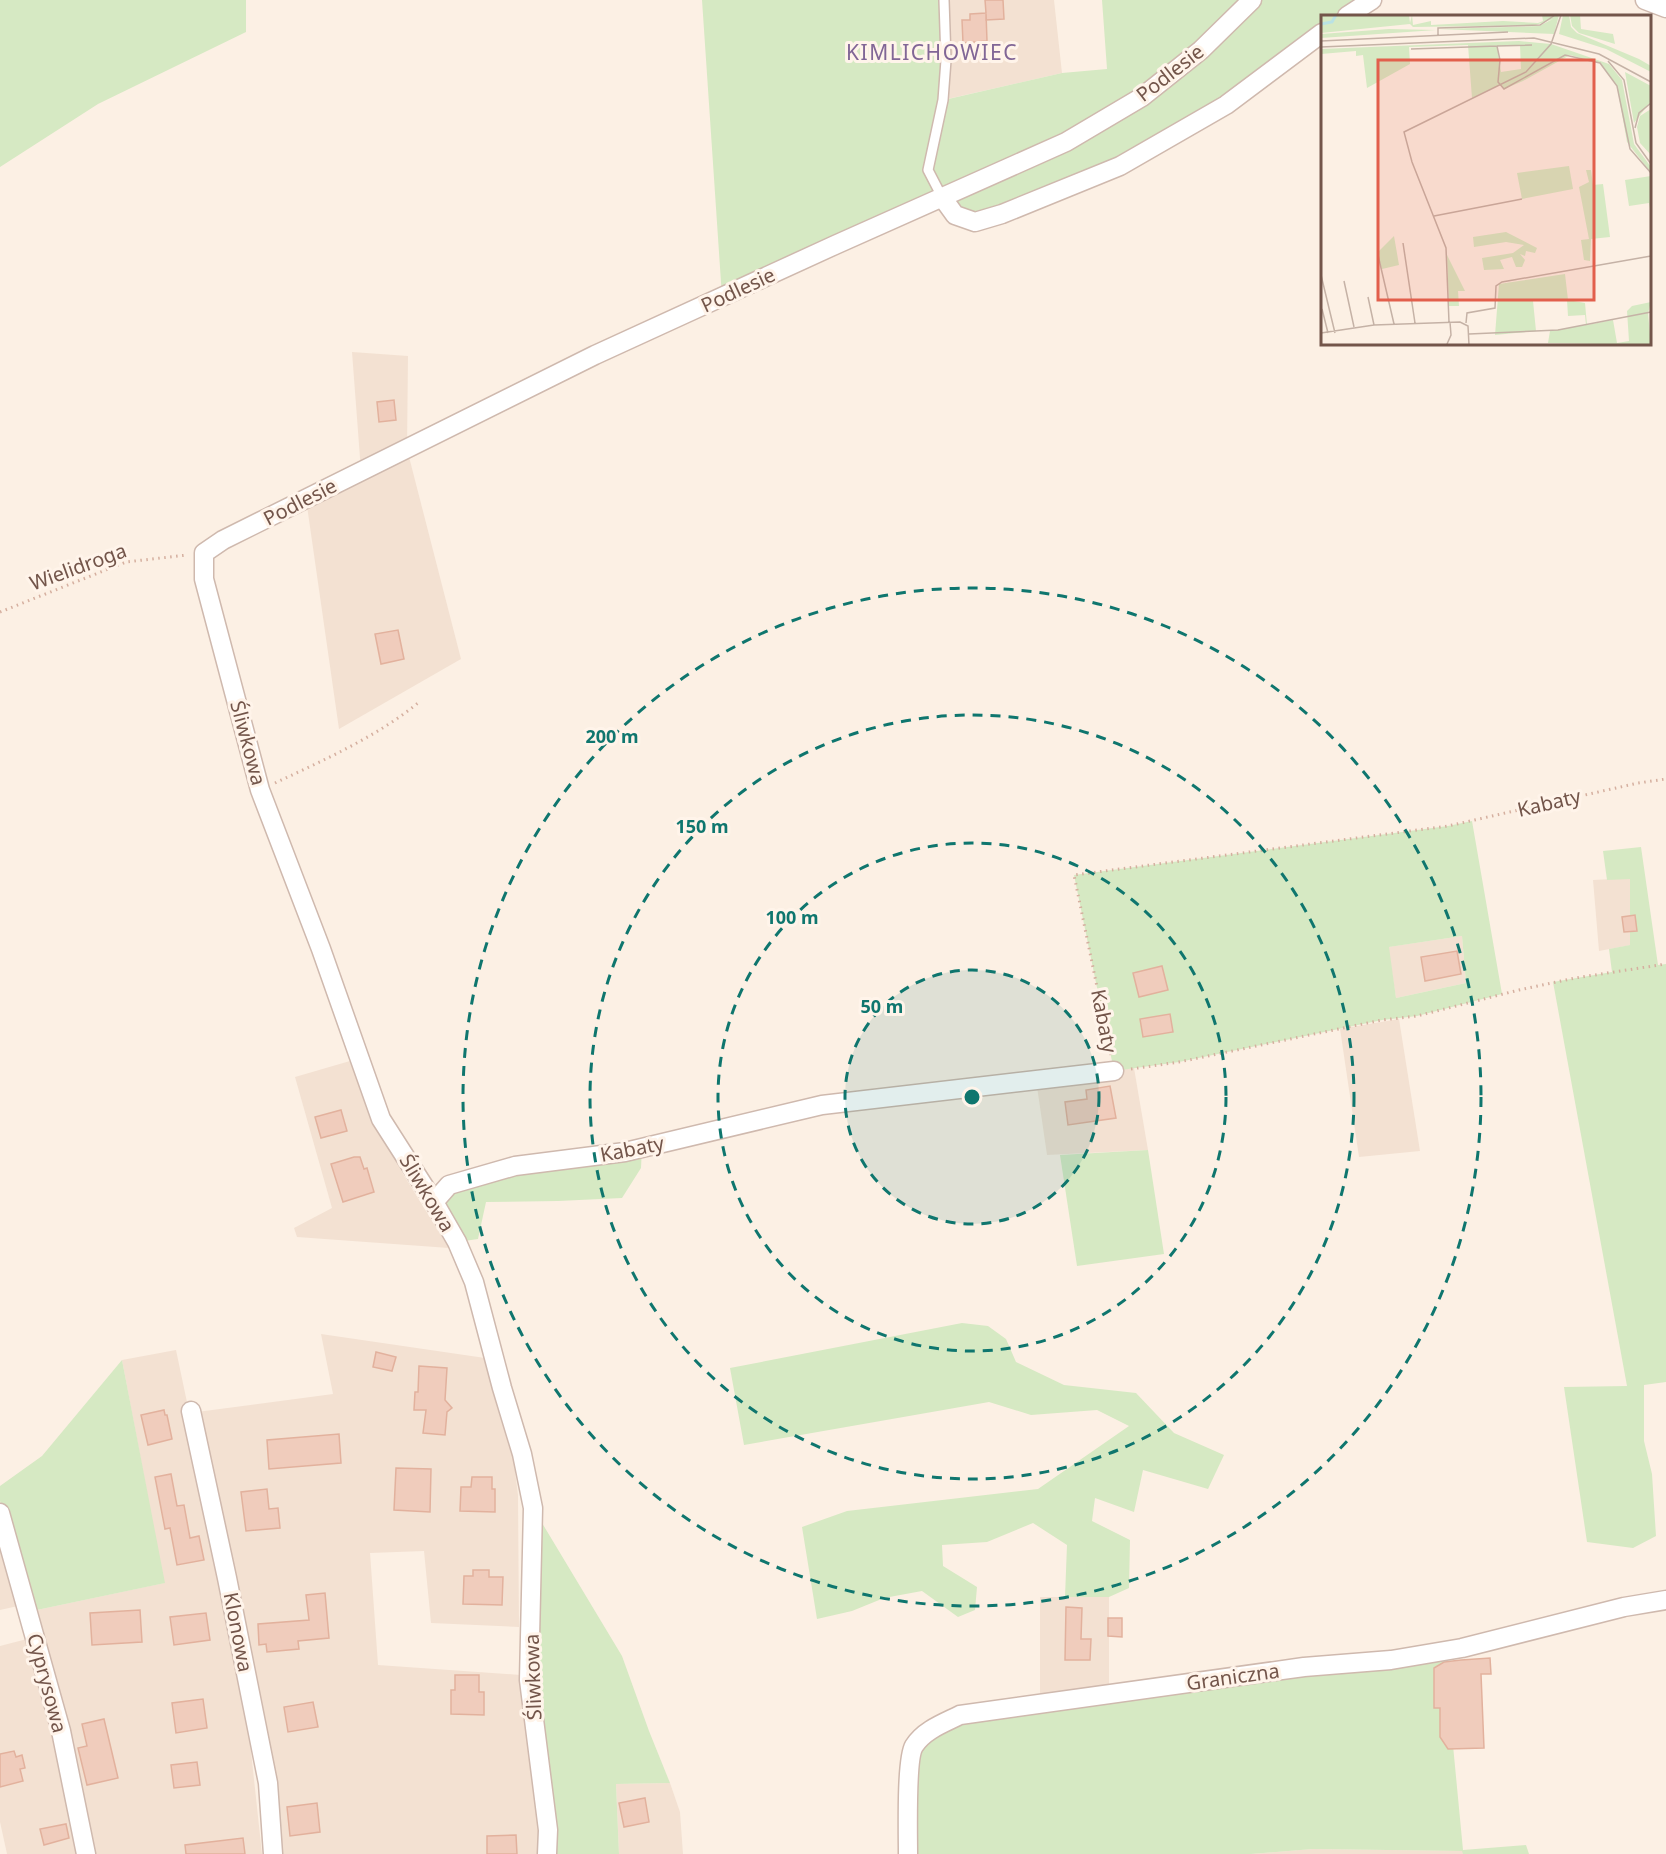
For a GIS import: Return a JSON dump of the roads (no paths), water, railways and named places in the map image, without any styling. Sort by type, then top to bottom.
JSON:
[{"type":"street","name":"Podlesie","points":[[204,554],[223,540],[596,356],[1066,142],[1142,98],[1201,51],[1252,0]]},
{"type":"street","points":[[1349,15],[1372,0]]},
{"type":"street","points":[[1644,0],[1666,8]]},
{"type":"street","points":[[942,197],[955,215],[975,222],[1002,214],[1120,166],[1226,105],[1321,34]]},
{"type":"street","name":"Śliwkowa","points":[[204,554],[204,579],[260,790],[321,949],[381,1119],[457,1242],[474,1282],[522,1454],[533,1508],[529,1680],[548,1830],[548,1854]]},
{"type":"street","name":"Kabaty","points":[[434,1202],[449,1185],[515,1166],[625,1152],[822,1105],[1114,1071]]},
{"type":"street","name":"Klonowa","points":[[191,1411],[268,1783],[273,1854]]},
{"type":"street","name":"Cyprysowa","points":[[0,1513],[61,1731],[86,1854]]},
{"type":"street","name":"Graniczna","points":[[908,1854],[909,1779],[913,1748],[930,1730],[960,1715],[1304,1667],[1402,1658],[1462,1648],[1612,1610],[1666,1600]]},
{"type":"lane","points":[[942,197],[933,184],[928,170],[944,100],[946,60],[944,0]]},
{"type":"district","name":"KIMLICHOWIEC","points":[[932,53]]}]
